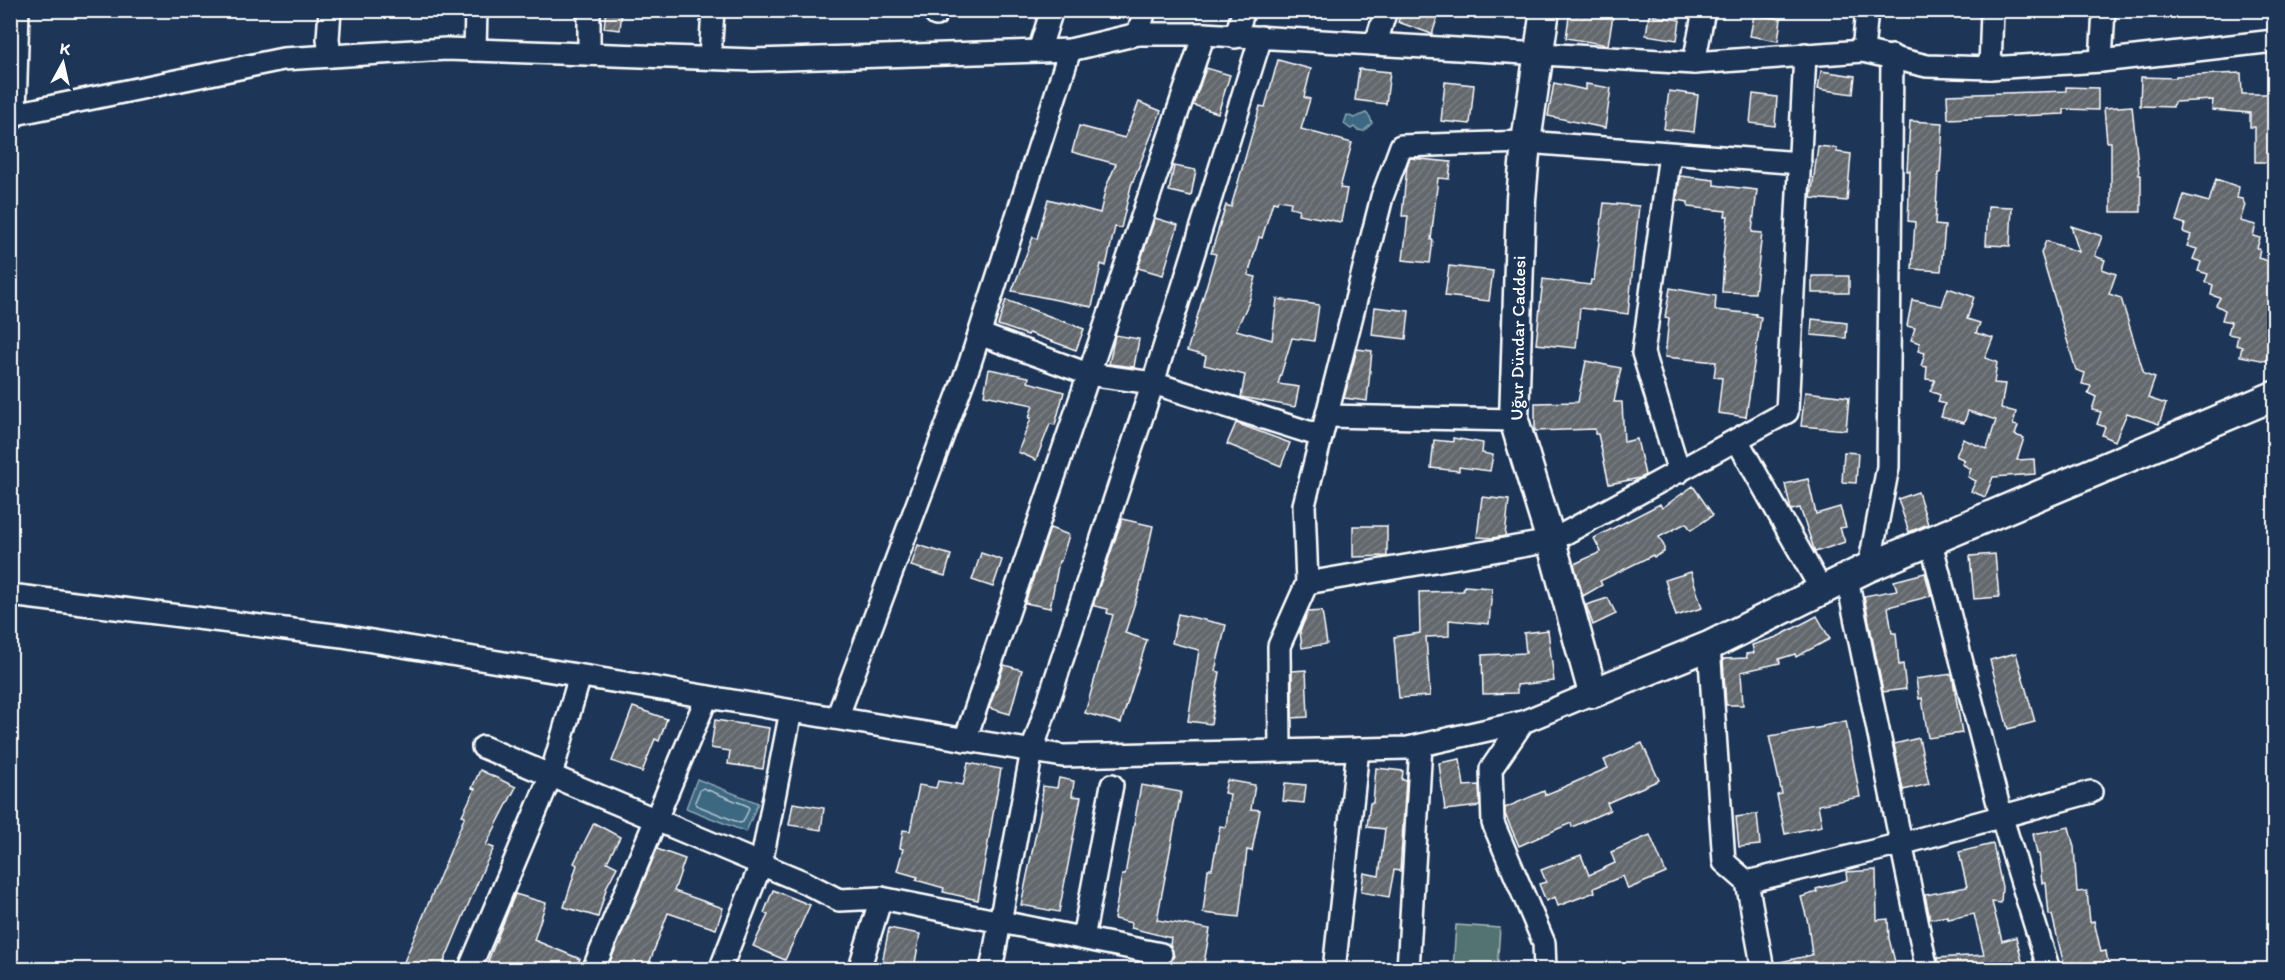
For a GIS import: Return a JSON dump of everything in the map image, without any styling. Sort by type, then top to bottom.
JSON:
[{"type":"street","points":[[18,10],[13,118],[283,59],[446,49],[753,60],[1070,50],[1138,34],[1204,34],[1694,63],[1863,51],[1927,66],[1990,68],[2101,61],[2274,41]]},
{"type":"street","points":[[330,10],[328,39],[330,56]]},
{"type":"street","points":[[475,50],[476,10]]},
{"type":"street","points":[[589,10],[589,54]]},
{"type":"street","points":[[710,58],[713,10]]},
{"type":"street","points":[[1039,51],[1052,10]]},
{"type":"street","points":[[1138,34],[1145,10]]},
{"type":"street","points":[[1235,37],[1244,10]]},
{"type":"street","points":[[1376,43],[1386,10]]},
{"type":"street","name":"Uğur Dündar Caddesi","points":[[1545,10],[1526,142],[1521,200],[1514,420],[1551,541],[1593,693]]},
{"type":"street","points":[[1694,63],[1704,10]]},
{"type":"street","points":[[1863,51],[1867,10]]},
{"type":"street","points":[[1990,68],[1992,10]]},
{"type":"street","points":[[2101,61],[2104,10]]},
{"type":"street","points":[[965,740],[1204,34]]},
{"type":"street","points":[[991,969],[1032,751],[1153,382],[1261,37]]},
{"type":"street","points":[[837,718],[980,334],[1070,50]]},
{"type":"street","points":[[1307,583],[1551,541],[1787,412],[1805,54]]},
{"type":"street","points":[[1892,56],[1888,467],[1858,572],[1901,844],[1927,969]]},
{"type":"street","points":[[1280,751],[1279,646],[1307,583],[1304,505],[1382,197],[1401,146],[1526,142],[1800,163]]},
{"type":"street","points":[[1670,154],[1643,353],[1679,472]]},
{"type":"street","points":[[980,334],[1088,374],[1153,382],[1324,426],[1514,420]]},
{"type":"street","points":[[10,595],[342,636],[1063,756],[1408,748],[1522,722],[1709,646],[1858,572],[2274,396]]},
{"type":"street","points":[[1737,440],[1821,589]]},
{"type":"street","points":[[1930,542],[2001,815],[2049,969]]},
{"type":"street","points":[[1709,646],[1725,862],[1747,882],[1762,969]]},
{"type":"street","points":[[469,969],[551,775],[580,676]]},
{"type":"street","points":[[593,969],[707,697]]},
{"type":"street","points":[[720,969],[761,864],[791,711]]},
{"type":"street","points":[[1522,722],[1491,769],[1493,823],[1544,942],[1545,969]]},
{"type":"street","points":[[1408,969],[1421,745]]},
{"type":"street","points":[[483,747],[806,883],[839,900],[881,898],[1161,954]]},
{"type":"street","points":[[1334,969],[1358,749]]},
{"type":"street","points":[[1083,938],[1112,785]]},
{"type":"street","points":[[1747,882],[1901,844],[2091,792]]},
{"type":"street","points":[[859,969],[881,898]]},
{"type":"street","points":[[1539,969],[1544,942]]},
{"type":"green space","points":[[1456,925],[1500,928],[1497,969],[1453,969]]},
{"type":"water","points":[[1366,113],[1372,123],[1364,131],[1354,127],[1351,129],[1344,124],[1347,115],[1354,118]]},
{"type":"water","points":[[697,779],[758,803],[746,832],[686,808]]},
{"type":"building","points":[[606,10],[622,10],[620,30],[604,28]]},
{"type":"building","points":[[1402,10],[1440,10],[1432,34],[1398,22]]},
{"type":"building","points":[[1570,10],[1614,10],[1608,45],[1566,38]]},
{"type":"building","points":[[1649,15],[1680,20],[1677,40],[1646,35]]},
{"type":"building","points":[[1754,15],[1781,19],[1778,41],[1750,36]]},
{"type":"building","points":[[1278,60],[1311,69],[1304,97],[1310,99],[1301,129],[1352,143],[1340,188],[1347,189],[1341,222],[1298,214],[1299,209],[1290,207],[1291,202],[1278,200],[1277,203],[1273,202],[1262,238],[1259,237],[1248,275],[1256,277],[1249,302],[1236,330],[1272,340],[1277,299],[1319,305],[1314,341],[1292,338],[1278,384],[1299,387],[1295,407],[1241,397],[1245,375],[1204,365],[1206,356],[1187,351],[1216,254],[1211,253],[1226,205],[1231,207],[1260,106],[1265,107]]},
{"type":"building","points":[[1206,68],[1230,75],[1218,113],[1193,105]]},
{"type":"building","points":[[1359,69],[1390,72],[1386,104],[1355,100]]},
{"type":"building","points":[[1821,71],[1855,76],[1853,94],[1818,89]]},
{"type":"building","points":[[2241,73],[2242,94],[2274,94],[2274,162],[2255,162],[2255,127],[2250,127],[2250,113],[2212,110],[2213,100],[2174,102],[2173,107],[2140,106],[2141,77],[2176,78],[2176,76]]},
{"type":"building","points":[[1445,82],[1474,85],[1470,124],[1441,121]]},
{"type":"building","points":[[1554,83],[1586,90],[1586,84],[1611,88],[1605,128],[1548,116]]},
{"type":"building","points":[[2066,87],[2098,88],[2098,110],[2064,109],[2064,114],[1948,119],[1947,95],[2066,91]]},
{"type":"building","points":[[1669,91],[1698,95],[1694,132],[1664,129]]},
{"type":"building","points":[[1753,94],[1777,97],[1775,126],[1750,123]]},
{"type":"building","points":[[1139,102],[1161,111],[1131,186],[1121,228],[1115,227],[1106,266],[1101,264],[1092,307],[1012,291],[1033,237],[1037,239],[1048,199],[1100,213],[1106,187],[1116,164],[1072,152],[1079,126],[1125,138]]},
{"type":"building","points":[[2132,106],[2139,175],[2141,175],[2141,212],[2111,212],[2111,142],[2107,142],[2104,108]]},
{"type":"building","points":[[1910,121],[1943,123],[1935,225],[1945,226],[1941,271],[1912,269],[1915,222],[1908,221],[1910,171],[1907,171]]},
{"type":"building","points":[[1818,146],[1837,148],[1837,152],[1851,154],[1847,201],[1811,198]]},
{"type":"building","points":[[1410,158],[1451,162],[1449,179],[1438,178],[1430,263],[1403,260],[1408,216],[1402,216],[1407,166]]},
{"type":"building","points":[[1174,166],[1196,170],[1191,196],[1169,191]]},
{"type":"building","points":[[1680,176],[1714,180],[1714,185],[1757,190],[1752,232],[1762,233],[1755,293],[1722,292],[1728,216],[1725,216],[1726,211],[1688,207],[1688,202],[1677,200]]},
{"type":"building","points":[[2216,179],[2239,187],[2237,198],[2242,199],[2245,205],[2240,221],[2256,225],[2253,236],[2260,238],[2257,248],[2260,249],[2258,258],[2272,262],[2270,273],[2274,274],[2274,331],[2266,361],[2240,356],[2242,347],[2236,345],[2238,336],[2228,334],[2231,322],[2222,320],[2225,310],[2216,305],[2220,298],[2211,295],[2213,285],[2205,282],[2208,274],[2198,271],[2201,262],[2193,259],[2197,249],[2187,246],[2191,235],[2183,232],[2185,224],[2176,221],[2184,195],[2209,202]]},
{"type":"building","points":[[1604,203],[1639,206],[1628,314],[1580,308],[1576,348],[1536,344],[1543,279],[1590,285],[1591,280],[1594,280]]},
{"type":"building","points":[[1988,206],[2012,207],[2010,246],[1986,245]]},
{"type":"building","points":[[1155,218],[1178,225],[1163,275],[1138,268]]},
{"type":"building","points":[[2071,226],[2102,236],[2095,256],[2105,260],[2102,269],[2116,274],[2109,294],[2121,298],[2144,374],[2155,378],[2148,398],[2166,404],[2159,424],[2127,413],[2115,441],[2102,435],[2105,427],[2097,424],[2101,412],[2092,410],[2096,397],[2088,393],[2091,386],[2082,384],[2085,373],[2076,370],[2041,253],[2046,241],[2079,252]]},
{"type":"building","points":[[1449,266],[1493,271],[1489,301],[1445,296]]},
{"type":"building","points":[[1812,276],[1849,276],[1849,293],[1812,293]]},
{"type":"building","points":[[1670,288],[1716,296],[1715,310],[1756,314],[1761,317],[1746,417],[1718,413],[1722,378],[1714,377],[1716,362],[1665,357],[1669,318],[1665,317]]},
{"type":"building","points":[[1948,288],[1974,297],[1967,319],[1980,323],[1976,333],[1993,338],[1985,358],[1997,362],[1994,383],[2005,384],[2001,408],[2016,412],[2013,425],[2018,426],[2015,435],[2024,438],[2017,460],[2034,459],[2035,474],[1993,477],[1985,497],[1971,491],[1976,481],[1968,477],[1971,469],[1962,464],[1965,460],[1956,456],[1963,439],[1987,449],[1996,420],[1968,411],[1964,423],[1941,417],[1945,404],[1938,402],[1940,395],[1930,391],[1935,380],[1926,379],[1927,367],[1921,366],[1925,353],[1918,351],[1920,343],[1911,340],[1915,328],[1907,326],[1912,300],[1942,306]]},
{"type":"building","points":[[1006,300],[1084,329],[1076,350],[1029,333],[1028,335],[998,325]]},
{"type":"building","points":[[1375,307],[1409,311],[1406,339],[1372,335]]},
{"type":"building","points":[[1812,319],[1847,323],[1846,338],[1811,335]]},
{"type":"building","points":[[1115,335],[1139,339],[1134,367],[1109,364]]},
{"type":"building","points":[[1357,349],[1372,351],[1367,401],[1344,398]]},
{"type":"building","points":[[1586,361],[1621,368],[1614,402],[1622,402],[1624,442],[1637,439],[1645,475],[1640,478],[1609,484],[1595,429],[1535,431],[1535,403],[1578,402]]},
{"type":"building","points":[[989,369],[1029,377],[1028,382],[1064,392],[1055,425],[1050,424],[1036,460],[1018,452],[1031,418],[1029,418],[1033,405],[984,395]]},
{"type":"building","points":[[1805,392],[1849,397],[1846,430],[1801,426]]},
{"type":"building","points":[[1236,423],[1290,443],[1281,466],[1227,444]]},
{"type":"building","points":[[1453,438],[1483,443],[1482,453],[1493,455],[1490,471],[1459,467],[1459,471],[1431,468],[1434,440],[1453,442]]},
{"type":"building","points":[[1844,452],[1858,453],[1856,483],[1842,482]]},
{"type":"building","points":[[1808,479],[1816,514],[1840,507],[1846,527],[1840,528],[1845,542],[1815,552],[1800,508],[1791,510],[1785,484]]},
{"type":"building","points":[[1693,486],[1713,515],[1691,530],[1686,523],[1659,537],[1664,546],[1664,552],[1654,557],[1653,555],[1600,581],[1602,585],[1583,596],[1574,564],[1601,552],[1594,538],[1660,504],[1662,508]]},
{"type":"building","points":[[1918,492],[1928,524],[1909,532],[1898,499]]},
{"type":"building","points":[[1482,497],[1509,500],[1505,536],[1477,537]]},
{"type":"building","points":[[1122,519],[1153,526],[1139,590],[1125,633],[1147,640],[1121,723],[1085,713],[1113,615],[1107,613],[1108,609],[1094,606],[1094,602]]},
{"type":"building","points":[[1353,526],[1387,526],[1387,556],[1353,557]]},
{"type":"building","points":[[1050,528],[1069,535],[1061,561],[1059,561],[1050,608],[1025,603]]},
{"type":"building","points":[[918,545],[951,555],[945,576],[911,566]]},
{"type":"building","points":[[981,553],[1002,560],[993,587],[972,580]]},
{"type":"building","points":[[1995,554],[1999,597],[1974,599],[1970,556]]},
{"type":"building","points":[[1691,572],[1702,608],[1676,616],[1665,580]]},
{"type":"building","points":[[1925,573],[1931,596],[1888,607],[1892,633],[1896,633],[1899,665],[1903,664],[1906,689],[1883,692],[1864,596],[1897,590],[1894,581]]},
{"type":"building","points":[[1464,586],[1492,588],[1489,624],[1449,620],[1449,636],[1426,637],[1430,696],[1399,698],[1394,637],[1420,633],[1419,592],[1463,591]]},
{"type":"building","points":[[1608,598],[1616,614],[1593,625],[1586,605]]},
{"type":"building","points":[[1322,611],[1327,644],[1302,648],[1300,631],[1308,612]]},
{"type":"building","points":[[1178,614],[1226,625],[1215,671],[1220,672],[1211,724],[1188,721],[1199,650],[1172,643]]},
{"type":"building","points":[[1817,616],[1830,639],[1796,657],[1795,654],[1779,659],[1780,663],[1741,672],[1743,705],[1726,705],[1723,659],[1747,658],[1746,654],[1754,653],[1752,645],[1777,637]]},
{"type":"building","points":[[1548,630],[1554,681],[1517,685],[1517,693],[1483,694],[1482,655],[1526,653],[1524,633]]},
{"type":"building","points":[[2016,653],[2035,722],[2008,729],[1990,660]]},
{"type":"building","points":[[1004,665],[1022,670],[1010,714],[989,708]]},
{"type":"building","points":[[1306,670],[1308,717],[1292,718],[1292,671]]},
{"type":"building","points":[[1952,674],[1962,733],[1928,738],[1922,698],[1919,699],[1916,679]]},
{"type":"building","points":[[633,707],[667,719],[659,741],[655,739],[642,772],[612,761]]},
{"type":"building","points":[[715,720],[769,728],[763,769],[728,764],[730,751],[711,748]]},
{"type":"building","points":[[1846,721],[1860,797],[1818,805],[1822,826],[1785,834],[1777,795],[1782,794],[1769,736]]},
{"type":"building","points":[[1919,738],[1929,784],[1903,790],[1894,744]]},
{"type":"building","points":[[1642,743],[1659,780],[1607,803],[1610,810],[1572,827],[1571,823],[1519,846],[1505,814],[1505,808],[1544,791],[1545,795],[1608,768],[1604,760]]},
{"type":"building","points":[[1460,759],[1464,786],[1479,785],[1480,806],[1445,810],[1439,763]]},
{"type":"building","points":[[968,763],[1001,769],[978,900],[943,892],[944,888],[916,880],[918,877],[897,871],[903,849],[900,848],[903,830],[910,831],[919,785],[936,788],[938,781],[963,785]]},
{"type":"building","points":[[1376,768],[1403,771],[1402,780],[1406,780],[1400,871],[1394,870],[1389,897],[1361,892],[1364,873],[1379,876],[1385,829],[1367,827],[1370,803],[1373,803]]},
{"type":"building","points":[[480,770],[516,787],[486,845],[494,848],[441,969],[401,969],[465,816],[462,815],[475,789],[472,788]]},
{"type":"building","points":[[1059,778],[1074,781],[1072,796],[1081,797],[1059,912],[1021,905],[1041,809],[1043,786],[1057,788]]},
{"type":"building","points":[[1227,780],[1255,785],[1251,809],[1260,810],[1252,851],[1247,850],[1239,917],[1203,913],[1208,869],[1212,869],[1220,826],[1226,827],[1230,794],[1224,793]]},
{"type":"building","points":[[1285,783],[1306,785],[1304,803],[1283,801]]},
{"type":"building","points":[[1141,785],[1181,792],[1157,920],[1210,929],[1203,969],[1166,967],[1174,956],[1170,945],[1171,938],[1131,928],[1132,923],[1114,919],[1122,875],[1125,875]]},
{"type":"building","points":[[793,803],[824,808],[821,830],[789,825]]},
{"type":"building","points":[[1757,814],[1760,845],[1739,847],[1736,817]]},
{"type":"building","points":[[594,823],[620,837],[607,862],[617,867],[607,886],[598,917],[564,907],[577,865],[574,863]]},
{"type":"building","points":[[2069,827],[2074,847],[2077,892],[2087,891],[2090,922],[2094,921],[2101,952],[2106,951],[2109,969],[2065,969],[2052,915],[2049,915],[2046,883],[2042,883],[2039,854],[2037,854],[2033,834]]},
{"type":"building","points":[[1650,835],[1666,873],[1628,889],[1623,876],[1594,888],[1595,892],[1558,906],[1555,897],[1546,901],[1539,884],[1546,882],[1541,870],[1581,855],[1589,875],[1615,863],[1611,852]]},
{"type":"building","points":[[1993,844],[2002,887],[2001,903],[1992,902],[2002,941],[2016,937],[2024,969],[1939,969],[1937,958],[1984,955],[1974,914],[1948,919],[1948,916],[1930,919],[1925,895],[1967,887],[1959,852]]},
{"type":"building","points":[[657,849],[685,859],[674,891],[723,908],[716,929],[668,913],[647,969],[607,969]]},
{"type":"building","points":[[1876,870],[1877,920],[1888,919],[1889,939],[1897,969],[1775,969],[1775,963],[1812,955],[1808,923],[1801,897],[1817,892],[1816,889],[1847,880],[1846,872]]},
{"type":"building","points":[[773,890],[810,905],[785,960],[753,946],[768,915],[764,913]]},
{"type":"building","points":[[515,894],[546,903],[534,940],[580,959],[575,969],[510,969],[488,961]]},
{"type":"building","points":[[889,928],[920,934],[914,969],[881,969]]}]
